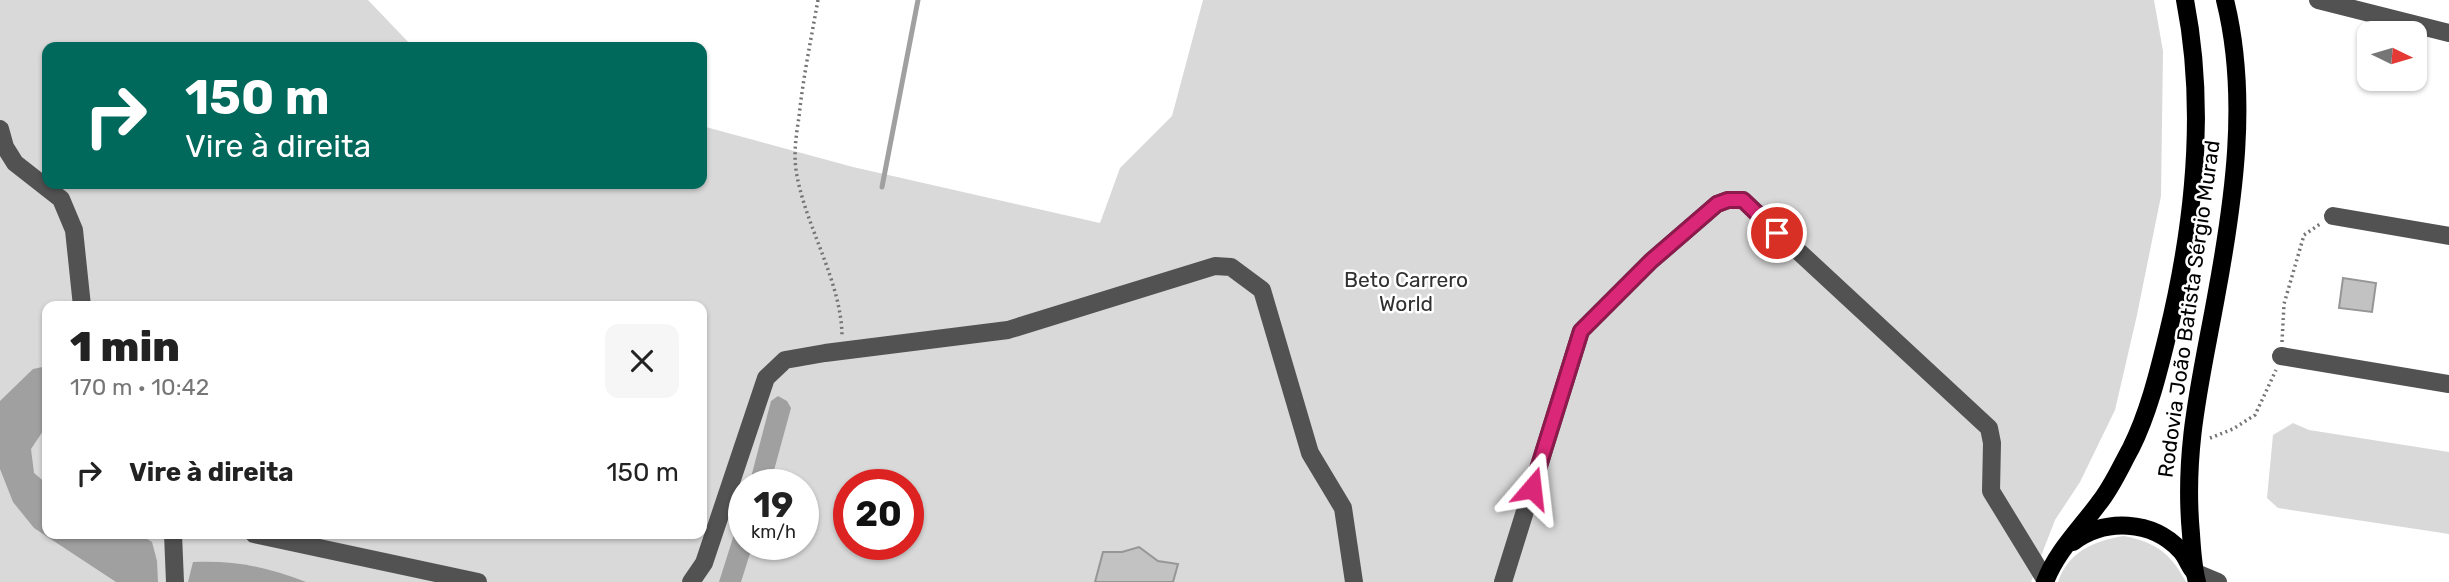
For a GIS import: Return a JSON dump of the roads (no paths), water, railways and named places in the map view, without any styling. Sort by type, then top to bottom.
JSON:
[{"type":"main road","name":"Rodovia João Batista Sérgio Murad","points":[[2045,581],[2063,550],[2102,500],[2132,445],[2158,376],[2177,297],[2196,167],[2192,36],[2185,0]]},
{"type":"main road","name":"Rodovia João Batista Sérgio Murad","points":[[2196,577],[2187,495],[2190,437],[2227,232],[2236,162],[2237,104],[2232,26],[2225,0]]},
{"type":"main road","points":[[2063,550],[2084,534],[2108,526],[2134,526],[2159,534],[2180,550],[2196,577]]},
{"type":"street","points":[[2318,0],[2449,33]]},
{"type":"street","points":[[0,129],[5,147],[15,163],[42,184]]},
{"type":"street","points":[[48,189],[61,199],[74,230],[81,301]]},
{"type":"street","points":[[1503,582],[1581,331],[1651,261],[1717,204],[1728,200],[1743,200],[1989,428],[1992,443],[1991,491],[2045,581]]},
{"type":"street","points":[[2333,216],[2449,236]]},
{"type":"street","points":[[691,582],[704,563],[765,377],[785,360],[1008,330],[1215,266],[1231,267],[1262,290],[1310,453],[1343,508],[1354,582]]},
{"type":"street","points":[[2281,356],[2449,384]]},
{"type":"street","points":[[173,539],[175,582]]},
{"type":"street","points":[[277,539],[478,582]]},
{"type":"street","points":[[2196,577],[2218,582]]},
{"type":"waterway","points":[[882,187],[918,0]]},
{"type":"park label","name":"Beto Carrero World","points":[[1406,292]]}]
